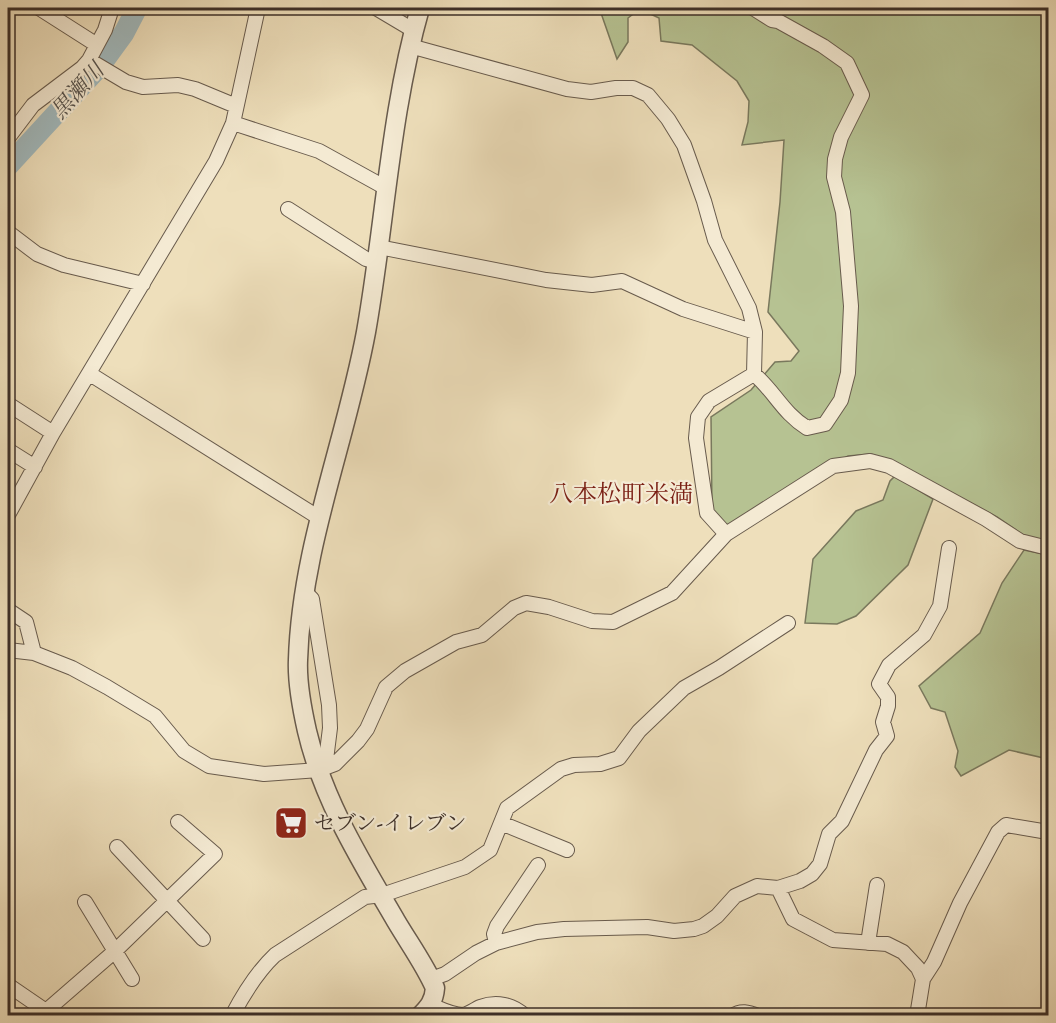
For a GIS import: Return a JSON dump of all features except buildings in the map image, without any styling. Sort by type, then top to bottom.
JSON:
[{"type":"street","points":[[39,8],[97,45]]},
{"type":"street","points":[[8,138],[33,105],[82,68],[89,60],[112,8]]},
{"type":"street","points":[[8,515],[53,433],[216,161],[233,123],[258,8]]},
{"type":"street","points":[[376,8],[412,38],[567,89],[591,92],[633,88],[648,95],[668,119],[684,145],[715,240],[749,308],[755,332],[754,374],[764,383],[792,419],[807,428],[825,424],[841,400],[848,373],[851,306],[843,213],[834,177],[835,159],[861,95],[848,63],[824,46],[753,8]]},
{"type":"street","points":[[420,8],[412,38],[386,188],[366,333],[305,592],[298,662],[307,729],[322,769],[331,804],[431,979],[435,988],[434,999],[425,1010]]},
{"type":"street","points":[[89,60],[126,82],[143,87],[178,85],[195,89],[236,106]]},
{"type":"street","points":[[233,123],[319,151],[386,188]]},
{"type":"street","points":[[288,209],[366,259],[378,255],[592,285],[622,281],[683,309],[755,332]]},
{"type":"street","points":[[8,232],[38,254],[64,265],[143,284]]},
{"type":"street","points":[[90,374],[321,519]]},
{"type":"street","points":[[726,534],[707,513],[696,438],[698,417],[709,400],[754,374]]},
{"type":"street","points":[[8,404],[53,433]]},
{"type":"street","points":[[8,450],[35,467]]},
{"type":"street","points":[[8,650],[34,653],[81,673],[155,716],[184,751],[209,766],[264,774],[322,769],[335,764],[358,741],[367,729],[386,687],[405,671],[456,642],[482,634],[514,608],[526,603],[549,607],[592,621],[613,622],[620,619],[672,593],[726,534],[833,466],[870,460],[899,471],[986,519],[1020,541],[1048,548]]},
{"type":"street","points":[[431,979],[445,974],[476,953],[496,943],[537,932],[647,927],[674,931],[694,929],[704,926],[717,916],[735,896],[757,886],[778,888],[800,881],[812,874],[820,864],[830,834],[842,821],[876,750],[887,736],[883,722],[888,697],[879,684],[889,665],[924,635],[940,606],[949,548]]},
{"type":"street","points":[[305,592],[312,599],[329,705],[330,728],[322,769]]},
{"type":"street","points":[[8,610],[26,622],[34,653]]},
{"type":"street","points":[[232,1016],[249,985],[275,955],[365,897],[382,895],[465,867],[490,850],[507,808],[561,769],[574,765],[600,764],[620,758],[639,731],[684,688],[788,623]]},
{"type":"street","points":[[8,985],[46,1013],[168,902],[215,855],[178,822]]},
{"type":"street","points":[[501,823],[567,850]]},
{"type":"street","points":[[917,1016],[923,979],[934,962],[960,903],[998,832],[1006,825],[1048,832]]},
{"type":"street","points":[[117,847],[203,939]]},
{"type":"street","points":[[496,943],[494,934],[497,926],[538,865]]},
{"type":"street","points":[[868,943],[877,885]]},
{"type":"street","points":[[778,888],[793,919],[833,940],[887,944],[903,951],[918,968],[923,979]]},
{"type":"street","points":[[85,902],[132,979]]},
{"type":"street","points":[[425,1010],[459,1015],[467,1014],[483,1006],[502,1004],[513,1007],[525,1016]]},
{"type":"street","points":[[732,1016],[737,1012],[758,1016]]},
{"type":"green space","points":[[604,8],[1048,8],[1048,543],[1028,538],[997,517],[896,463],[871,454],[848,456],[727,526],[712,510],[711,417],[751,390],[775,362],[791,361],[799,351],[768,312],[784,140],[742,145],[748,122],[749,101],[737,81],[692,45],[661,41],[659,18],[640,9],[628,18],[628,42],[617,59],[601,13]]},
{"type":"green space","points":[[895,476],[933,499],[908,565],[856,616],[837,624],[805,623],[813,559],[856,511],[883,500],[890,481]]},
{"type":"green space","points":[[1024,550],[1048,555],[1048,759],[1009,750],[961,776],[955,767],[958,751],[945,712],[931,708],[919,686],[980,633],[1002,583]]},
{"type":"waterway","name":"黒瀬川","points":[[8,166],[100,66],[124,33],[137,8]]},
{"type":"place","name":"セブン-イレブン","points":[[291,823]]},
{"type":"district","name":"八本松町米満","points":[[621,494]]}]
